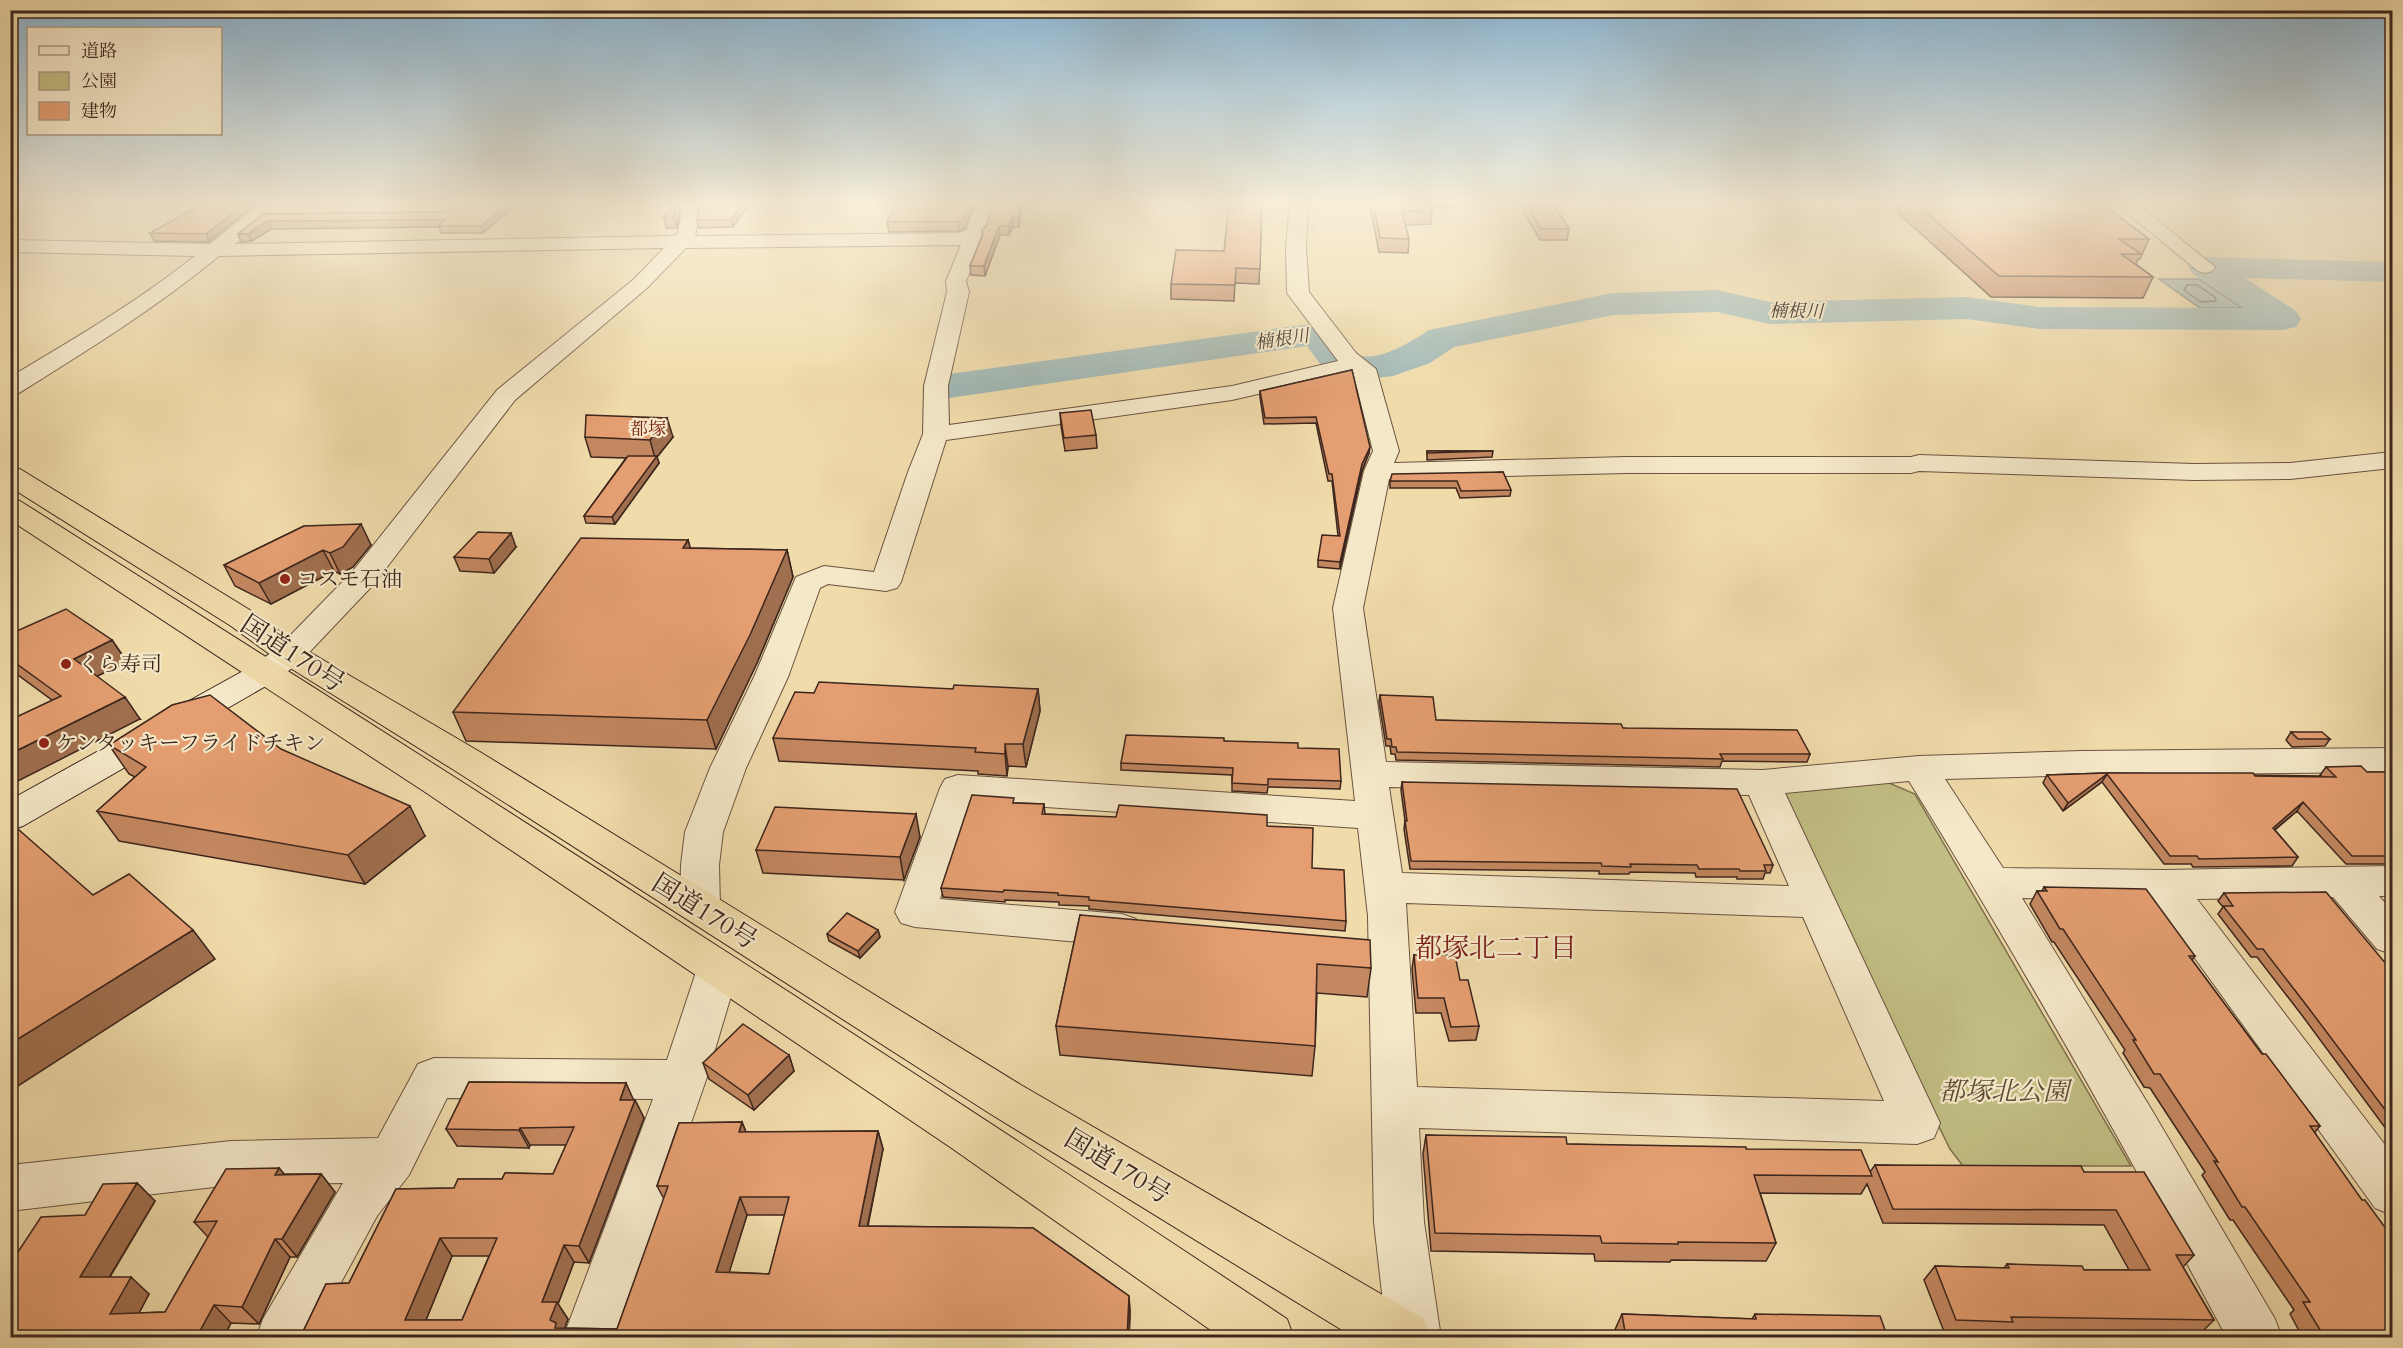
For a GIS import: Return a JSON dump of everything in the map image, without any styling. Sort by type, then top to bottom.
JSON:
[{"type":"highway","name":"国道170号","points":[[10,475],[242,619],[278,663],[717,969],[970,1134],[1268,1338]]},
{"type":"highway","name":"国道170号","points":[[10,507],[278,663],[467,761],[1005,1099],[1405,1338]]},
{"type":"street","points":[[10,388],[101,333],[166,289],[196,265]]},
{"type":"street","points":[[10,818],[278,663],[363,578],[506,396],[640,284],[659,265]]},
{"type":"street","points":[[699,907],[704,832],[728,768],[771,677],[807,583],[824,575],[886,582],[921,472],[936,434],[936,386],[958,292],[956,281],[963,265]]},
{"type":"street","points":[[1297,265],[1298,293],[1348,358],[1364,369],[1386,451],[1377,471],[1348,608],[1385,886],[1372,952],[1395,1107],[1399,1222],[1414,1338]]},
{"type":"street","points":[[936,434],[1232,393],[1357,364]]},
{"type":"street","points":[[1377,471],[1614,465],[1911,465],[1919,463],[2194,472],[2290,471],[2392,460]]},
{"type":"street","points":[[1369,774],[1762,783],[1919,768],[2082,763],[2392,760]]},
{"type":"street","points":[[1919,768],[1993,883],[2179,1199],[2256,1338]]},
{"type":"street","points":[[1395,1107],[1917,1123],[1762,783]]},
{"type":"street","points":[[1152,932],[915,912],[958,788],[1375,816]]},
{"type":"street","points":[[1993,883],[2164,885],[2392,881]]},
{"type":"street","points":[[2343,882],[2392,938]]},
{"type":"street","points":[[2164,885],[2392,1192]]},
{"type":"street","points":[[1385,886],[1816,902]]},
{"type":"street","points":[[589,1338],[683,1080],[717,969]]},
{"type":"street","points":[[282,1338],[360,1200],[392,1160],[434,1078],[683,1080]]},
{"type":"street","points":[[10,1188],[231,1163],[392,1160]]},
{"type":"green space","name":"都塚北公園","points":[[1882,780],[1915,794],[2131,1166],[1963,1166],[1950,1149],[1778,800],[1785,786]]},
{"type":"water","points":[[2159,279],[2199,279],[2242,308],[2200,308]]},
{"type":"building","points":[[1174,265],[1260,265],[1260,269],[1236,268],[1235,285],[1171,284]]},
{"type":"building","points":[[1986,265],[2136,265],[2153,277],[1999,276]]},
{"type":"building","points":[[1352,370],[1370,447],[1362,464],[1340,562],[1318,560],[1322,535],[1340,536],[1332,474],[1329,474],[1316,417],[1265,418],[1260,391]]},
{"type":"building","points":[[1091,410],[1096,435],[1064,438],[1060,413]]},
{"type":"building","points":[[586,415],[667,418],[650,440],[585,437]]},
{"type":"building","points":[[1427,451],[1493,451],[1427,453]]},
{"type":"building","points":[[628,456],[657,456],[612,517],[584,516]]},
{"type":"building","points":[[1503,472],[1511,490],[1461,491],[1457,481],[1390,481],[1392,474]]},
{"type":"building","points":[[361,524],[343,547],[330,553],[323,550],[259,583],[224,565],[304,526]]},
{"type":"building","points":[[478,532],[511,533],[489,559],[454,557]]},
{"type":"building","points":[[581,538],[688,540],[683,548],[787,550],[750,635],[707,720],[453,712]]},
{"type":"building","points":[[66,609],[112,640],[74,659],[125,697],[10,754],[10,720],[61,696],[10,659],[10,634]]},
{"type":"building","points":[[819,682],[953,689],[954,685],[1038,689],[1023,744],[1005,744],[1005,754],[975,752],[976,748],[773,738],[795,692],[814,693]]},
{"type":"building","points":[[210,695],[281,749],[410,806],[348,855],[97,811],[146,767],[109,745],[172,705]]},
{"type":"building","points":[[1380,695],[1433,697],[1436,720],[1621,724],[1623,728],[1797,730],[1810,754],[1720,754],[1723,759],[1397,752],[1396,747],[1392,747],[1391,739],[1387,739]]},
{"type":"building","points":[[2291,732],[2322,732],[2330,739],[2298,739]]},
{"type":"building","points":[[1126,735],[1224,738],[1224,741],[1298,743],[1298,748],[1339,749],[1341,781],[1268,779],[1268,785],[1232,783],[1233,768],[1121,763]]},
{"type":"building","points":[[2361,766],[2367,772],[2392,772],[2392,856],[2352,856],[2303,802],[2273,828],[2298,857],[2199,859],[2197,856],[2170,856],[2107,774],[2068,803],[2047,775],[2106,773],[2253,773],[2255,776],[2336,777],[2326,767]]},
{"type":"building","points":[[1402,782],[1737,789],[1773,865],[1764,865],[1766,871],[1740,871],[1739,869],[1699,869],[1697,865],[1630,864],[1631,867],[1602,866],[1601,863],[1411,861]]},
{"type":"building","points":[[972,795],[1014,798],[1013,803],[1044,804],[1042,814],[1116,817],[1119,805],[1267,815],[1267,826],[1313,828],[1312,868],[1344,870],[1346,921],[1089,900],[1089,897],[1058,895],[1058,893],[941,888]]},
{"type":"building","points":[[775,807],[916,814],[900,857],[756,850]]},
{"type":"building","points":[[10,822],[93,895],[129,874],[193,930],[10,1044]]},
{"type":"building","points":[[2044,887],[2146,889],[2195,956],[2189,956],[2262,1054],[2266,1054],[2320,1126],[2310,1126],[2362,1200],[2365,1200],[2392,1237],[2392,1338],[2325,1338],[2303,1302],[2310,1302],[2245,1207],[2242,1207],[2214,1161],[2218,1162],[2160,1074],[2154,1074],[2133,1040],[2136,1040],[2063,929],[2060,929],[2037,891],[2047,891]]},
{"type":"building","points":[[2326,892],[2392,971],[2392,1119],[2263,949],[2257,949],[2223,906],[2233,906],[2224,893]]},
{"type":"building","points":[[847,913],[878,930],[858,951],[827,934]]},
{"type":"building","points":[[1080,915],[1370,940],[1371,968],[1317,964],[1315,1046],[1056,1026]]},
{"type":"building","points":[[1414,955],[1455,955],[1460,980],[1468,980],[1479,1026],[1451,1027],[1444,998],[1418,998]]},
{"type":"building","points":[[743,1024],[789,1055],[748,1095],[703,1063]]},
{"type":"building","points":[[469,1082],[626,1083],[620,1100],[635,1100],[579,1246],[564,1245],[542,1302],[557,1302],[550,1320],[556,1323],[555,1328],[617,1329],[668,1186],[657,1186],[679,1123],[742,1122],[739,1132],[878,1131],[859,1226],[1033,1228],[1129,1296],[1127,1338],[300,1338],[326,1284],[349,1283],[396,1189],[454,1188],[458,1179],[502,1179],[505,1173],[553,1174],[574,1127],[520,1128],[519,1130],[446,1129]],"holes":[[[740,1197],[789,1197],[769,1274],[716,1272]],[[440,1238],[497,1238],[462,1320],[405,1320]]]},
{"type":"building","points":[[1426,1135],[1566,1137],[1567,1144],[1861,1150],[1872,1176],[1754,1175],[1776,1243],[1602,1243],[1600,1236],[1435,1233]]},
{"type":"building","points":[[1875,1165],[2081,1166],[2084,1172],[2144,1172],[2194,1255],[2176,1255],[2214,1320],[2011,1317],[2013,1322],[1956,1320],[1935,1266],[2009,1268],[2007,1264],[2082,1266],[2084,1270],[2150,1270],[2116,1210],[1893,1209]]},
{"type":"building","points":[[279,1168],[275,1175],[321,1174],[282,1239],[275,1239],[242,1307],[214,1305],[196,1338],[10,1338],[10,1264],[41,1217],[85,1215],[103,1184],[137,1183],[80,1277],[131,1277],[110,1314],[165,1312],[217,1221],[194,1222],[226,1169]]},
{"type":"building","points":[[1622,1314],[1756,1319],[1755,1314],[1880,1316],[1888,1338],[1626,1338]]},
{"type":"waterway","name":"楠根川","points":[[949,386],[1317,334],[1337,360],[1368,367],[1393,364],[1417,355],[1442,338],[1613,304],[1717,301],[1770,313],[1967,308],[2039,318],[2283,319],[2205,267],[2392,272]]},
{"type":"place","name":"コスモ石油","points":[[285,579]]},
{"type":"place","name":"くら寿司","points":[[66,664]]},
{"type":"place","name":"ケンタッキーフライドチキン","points":[[44,743]]},
{"type":"district","name":"都塚","points":[[648,429]]},
{"type":"district","name":"都塚北二丁目","points":[[1496,948]]}]
